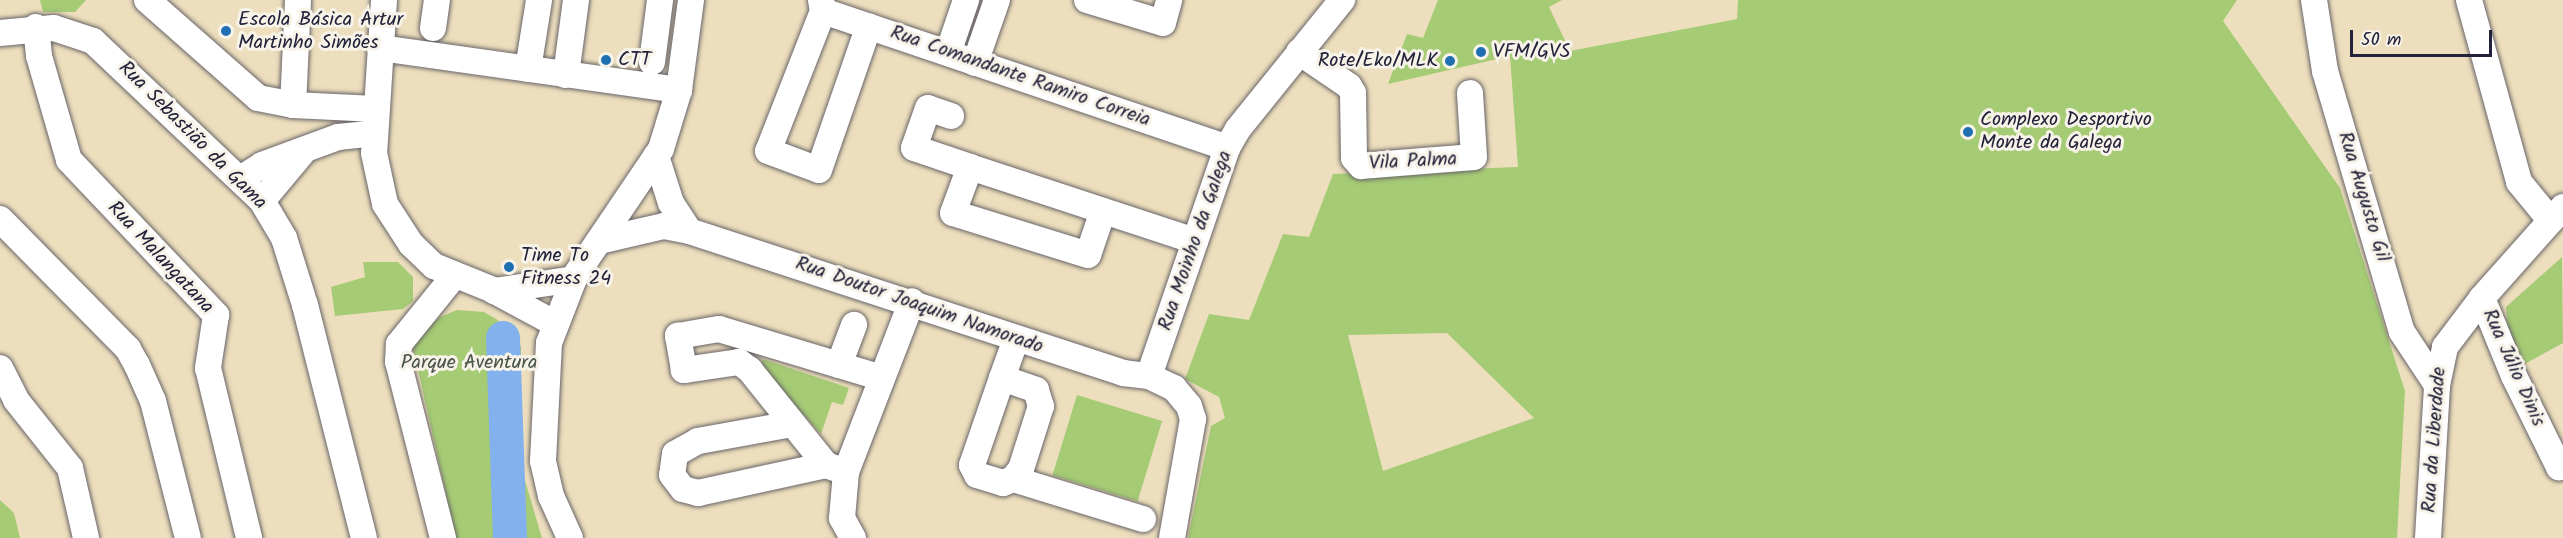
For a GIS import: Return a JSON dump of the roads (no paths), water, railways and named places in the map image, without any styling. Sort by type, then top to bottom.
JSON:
[{"type":"street","points":[[147,0],[258,98],[375,121]]},
{"type":"street","points":[[293,105],[298,0]]},
{"type":"street","points":[[384,0],[375,121],[376,175],[385,204],[421,255],[453,276],[494,291],[554,323]]},
{"type":"street","points":[[433,28],[437,0]]},
{"type":"street","points":[[528,69],[539,0]]},
{"type":"street","points":[[566,75],[576,0]]},
{"type":"street","points":[[652,62],[660,0]]},
{"type":"street","points":[[948,53],[966,0]]},
{"type":"street","points":[[975,63],[997,0]]},
{"type":"street","points":[[1087,0],[1162,23],[1169,0]]},
{"type":"street","name":"Rua Moinho da Galega","points":[[1149,376],[1227,148],[1299,52],[1342,0]]},
{"type":"street","name":"Rua Augusto Gil","points":[[2314,0],[2325,71],[2402,332],[2437,385]]},
{"type":"street","points":[[2469,0],[2518,182],[2557,214]]},
{"type":"street","points":[[570,538],[551,496],[543,461],[546,364],[554,323],[574,279],[656,156],[679,90],[684,1]]},
{"type":"street","points":[[822,6],[768,152],[819,170],[869,26]]},
{"type":"street","name":"Rua Comandante Ramiro Correia","points":[[822,6],[869,26],[1227,148]]},
{"type":"street","name":"Rua Sebastião da Gama","points":[[0,33],[36,27],[74,32],[102,48],[262,201],[284,238],[303,296],[364,538]]},
{"type":"street","name":"Rua Malangatana","points":[[36,27],[39,56],[69,160],[216,315],[208,368],[249,538]]},
{"type":"street","points":[[381,48],[679,90]]},
{"type":"street","name":"Vila Palma","points":[[1299,52],[1349,86],[1353,93],[1354,158],[1361,166],[1474,157],[1470,93]]},
{"type":"street","points":[[951,116],[928,108],[915,148],[1195,241]]},
{"type":"street","points":[[240,179],[262,165],[302,152],[375,121]]},
{"type":"street","points":[[262,201],[302,152]]},
{"type":"street","points":[[656,156],[671,203],[689,231]]},
{"type":"street","points":[[970,167],[953,213],[1088,255],[1103,211]]},
{"type":"street","name":"Rua da Liberdade","points":[[2427,538],[2437,385],[2445,347],[2481,298],[2557,214]]},
{"type":"street","points":[[0,219],[128,349],[137,364],[153,401],[188,538]]},
{"type":"street","name":"Rua Doutor Joaquim Namorado","points":[[599,241],[664,226],[689,231],[912,301],[1016,339],[1123,373],[1149,376],[1174,388],[1189,406],[1193,419],[1172,538]]},
{"type":"street","points":[[443,538],[398,362],[399,344],[453,276]]},
{"type":"street","points":[[494,291],[574,279]]},
{"type":"street","name":"Rua Júlio Dinis","points":[[2481,298],[2514,376],[2559,467],[2563,466]]},
{"type":"street","points":[[853,538],[842,518],[836,469],[882,378],[912,301]]},
{"type":"street","points":[[840,364],[854,324]]},
{"type":"street","points":[[836,469],[792,424],[750,370],[739,362],[684,370],[678,336],[719,329],[882,378]]},
{"type":"street","points":[[1002,378],[1036,390],[1041,406],[1021,469],[1013,479],[1003,483],[977,475],[972,465],[1002,378],[1016,339]]},
{"type":"street","points":[[0,368],[16,400],[70,468],[86,538]]},
{"type":"street","points":[[792,424],[698,441],[675,454],[672,475],[683,489],[698,493],[836,469]]},
{"type":"street","points":[[1013,479],[1143,519]]},
{"type":"waterway","points":[[503,338],[510,538]]},
{"type":"place","name":"Escola Básica Artur Martinho Simões","points":[[226,31]]},
{"type":"place","name":"VFM/GVS","points":[[1481,52]]},
{"type":"place","name":"CTT","points":[[606,60]]},
{"type":"place","name":"Rote/Eko/MLK","points":[[1450,61]]},
{"type":"place","name":"Complexo Desportivo Monte da Galega","points":[[1968,132]]},
{"type":"place","name":"Time To Fitness 24","points":[[509,267]]},
{"type":"park label","name":"Parque Aventura","points":[[469,363]]}]
